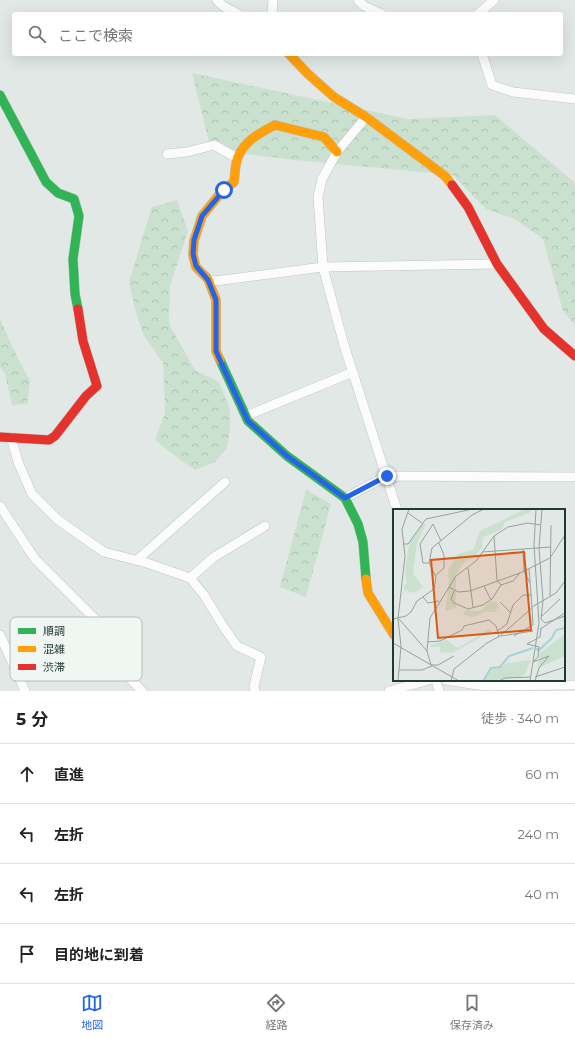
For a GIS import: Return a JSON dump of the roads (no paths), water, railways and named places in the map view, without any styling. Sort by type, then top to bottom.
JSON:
[{"type":"street","points":[[216,0],[234,12]]},
{"type":"street","points":[[272,12],[273,0]]},
{"type":"street","points":[[358,0],[364,6],[378,12]]},
{"type":"street","points":[[480,12],[494,0]]},
{"type":"street","points":[[291,56],[308,74],[334,97],[366,117],[445,176],[468,207],[497,264],[544,329],[575,356]]},
{"type":"street","points":[[483,56],[492,85],[513,92],[575,99]]},
{"type":"street","points":[[0,95],[46,182],[58,193],[74,198],[79,216],[72,259],[75,294],[83,341],[97,386],[86,396],[55,436],[49,440],[0,437]]},
{"type":"street","points":[[366,117],[337,152],[322,179],[318,197],[323,267],[344,345],[397,509]]},
{"type":"street","points":[[337,152],[324,137],[275,124],[260,133],[246,143],[237,158],[234,182],[224,190],[202,216],[194,240],[193,254],[196,266],[208,280],[216,300],[216,351],[248,421],[287,456],[345,498],[358,524],[363,542],[368,593],[393,633]]},
{"type":"street","points":[[166,154],[187,152],[214,144],[237,158]]},
{"type":"street","points":[[208,280],[215,281],[323,267],[497,264]]},
{"type":"street","points":[[246,416],[353,372]]},
{"type":"street","points":[[11,437],[18,462],[32,494],[58,520],[104,552],[146,562],[190,578],[204,595],[237,646],[261,657],[254,686],[255,691]]},
{"type":"street","points":[[345,498],[387,476],[575,477]]},
{"type":"street","points":[[137,560],[224,482]]},
{"type":"street","points":[[0,506],[35,559],[93,617]]},
{"type":"street","points":[[190,578],[214,557],[265,526]]},
{"type":"street","points":[[0,635],[10,657]]},
{"type":"street","points":[[21,681],[25,691]]},
{"type":"street","points":[[132,681],[142,691]]},
{"type":"street","points":[[389,691],[425,681]]},
{"type":"street","points":[[436,681],[439,691]]},
{"type":"street","points":[[452,681],[484,686],[575,684]]}]
